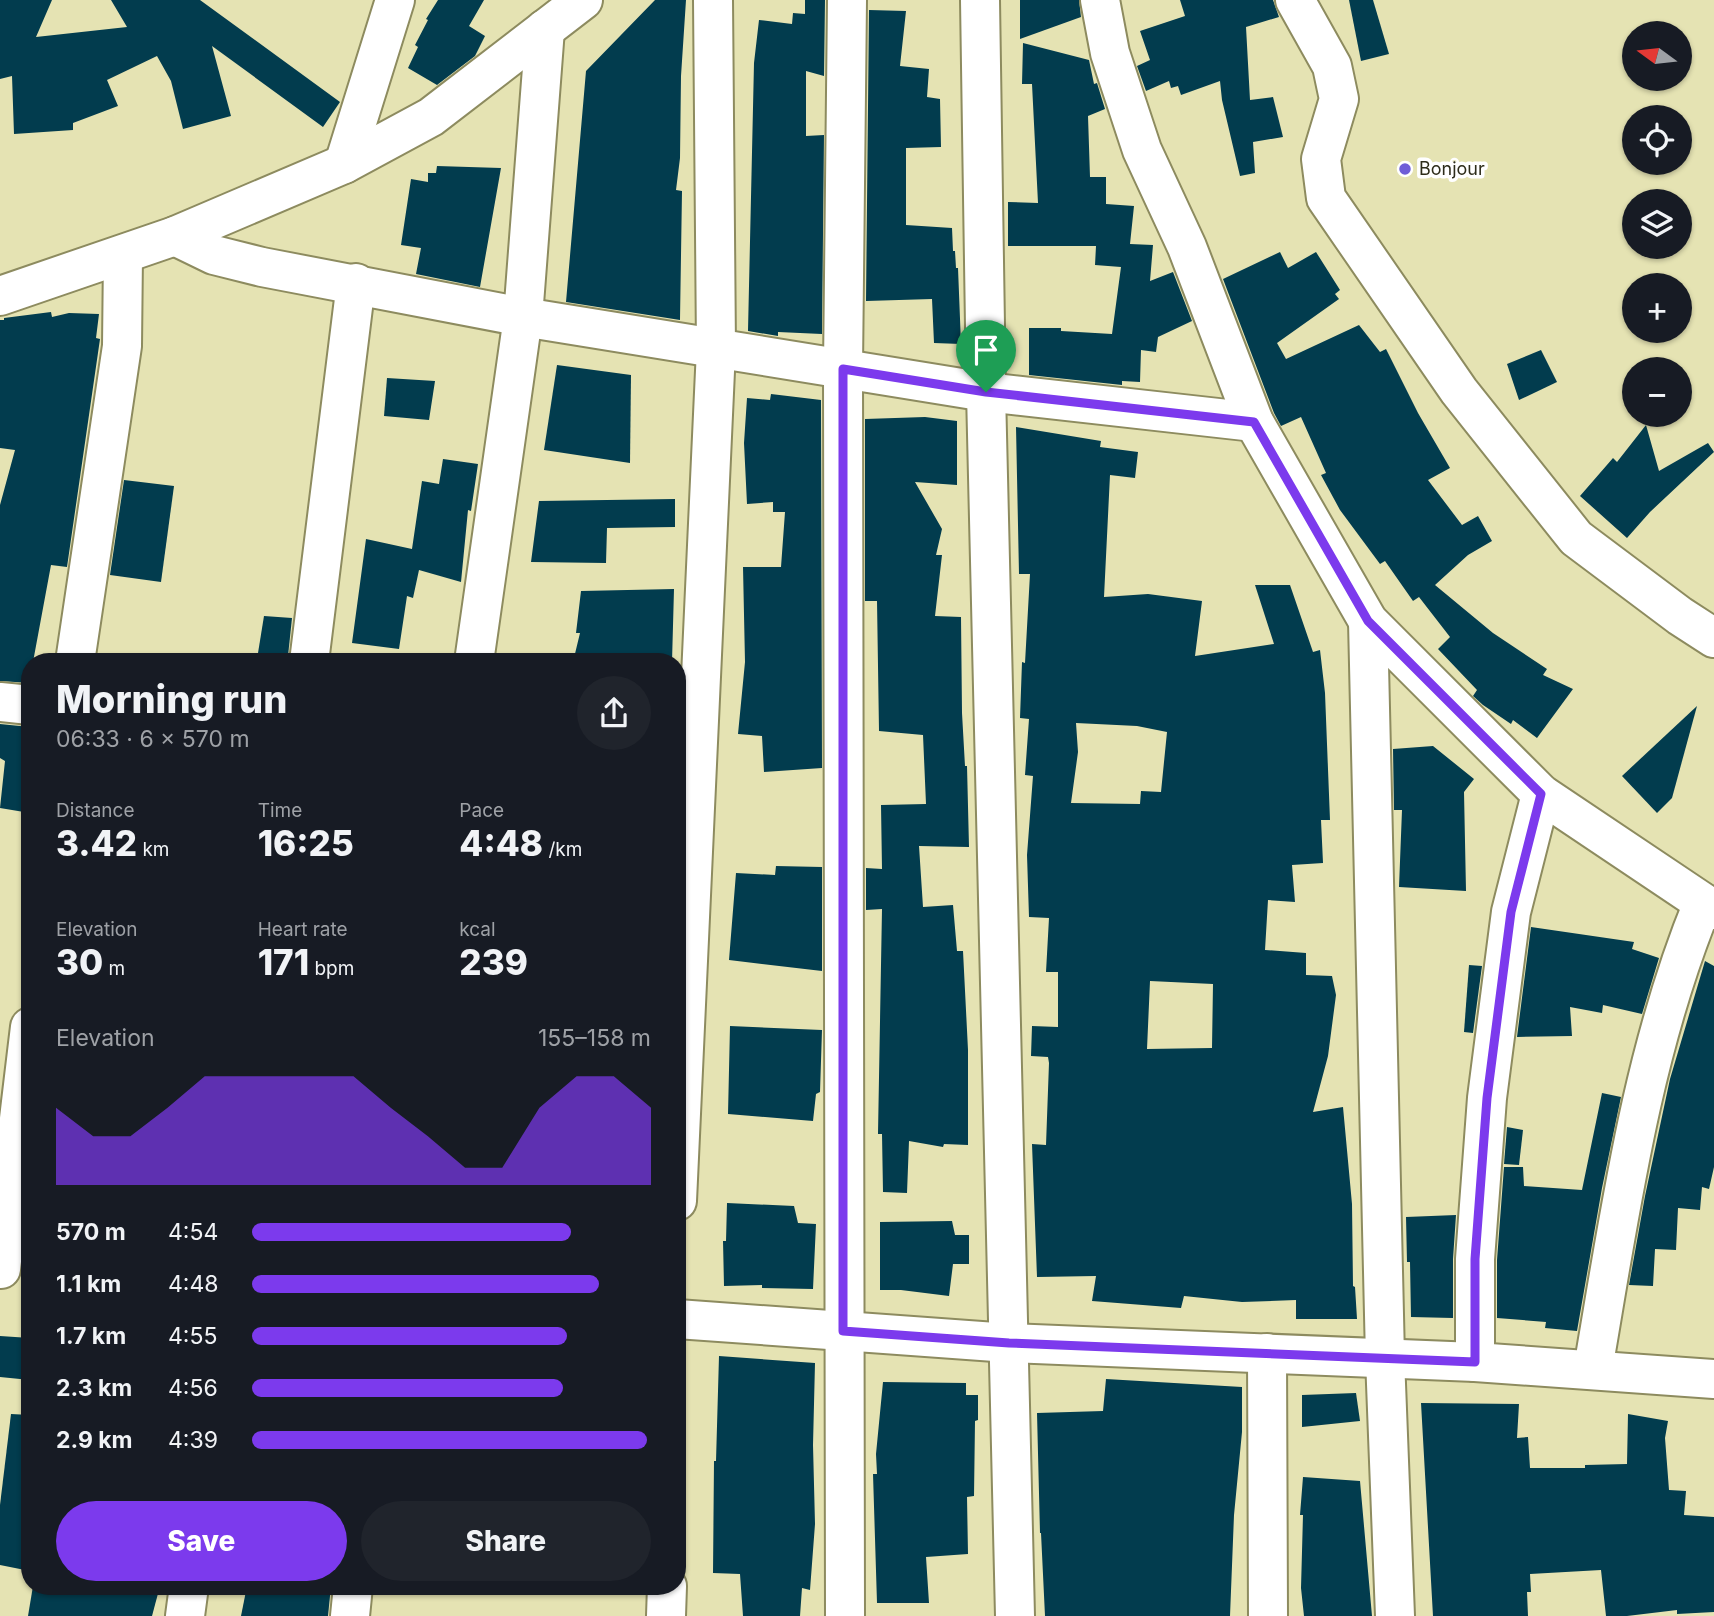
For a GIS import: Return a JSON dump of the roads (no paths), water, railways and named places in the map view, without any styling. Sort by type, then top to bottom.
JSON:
[{"type":"street","points":[[344,164],[395,0]]},
{"type":"street","points":[[0,296],[175,236],[344,164],[431,117],[583,0]]},
{"type":"street","points":[[686,1004],[716,349],[713,0]]},
{"type":"street","points":[[845,1616],[843,369],[847,0]]},
{"type":"street","points":[[980,0],[986,392],[1015,1616]]},
{"type":"street","points":[[1100,0],[1110,52],[1142,150],[1187,247],[1254,422],[1368,621],[1541,794],[1708,907],[1683,951],[1652,1054],[1622,1198],[1593,1369]]},
{"type":"street","points":[[1295,0],[1332,66],[1339,99],[1321,159],[1326,198],[1459,391],[1576,538],[1680,617],[1714,638]]},
{"type":"street","points":[[475,653],[523,317],[545,29]]},
{"type":"street","points":[[175,236],[214,255],[262,267],[523,317],[986,392],[1254,422]]},
{"type":"street","points":[[76,653],[122,346],[123,255]]},
{"type":"street","points":[[310,653],[356,283]]},
{"type":"street","points":[[1368,621],[1385,1358],[1395,1616]]},
{"type":"street","points":[[0,702],[21,704]]},
{"type":"street","points":[[1475,1362],[1475,1259],[1487,1098],[1511,912],[1541,794]]},
{"type":"street","points":[[21,1100],[0,1269],[21,1270]]},
{"type":"street","points":[[686,1320],[1009,1343],[1475,1362],[1714,1379]]},
{"type":"street","points":[[1268,1353],[1268,1616]]},
{"type":"street","points":[[185,1616],[188,1595]]},
{"type":"street","points":[[350,1616],[352,1595]]},
{"type":"street","points":[[666,1616],[667,1595]]},
{"type":"place","name":"Bonjour","points":[[1405,169]]}]
